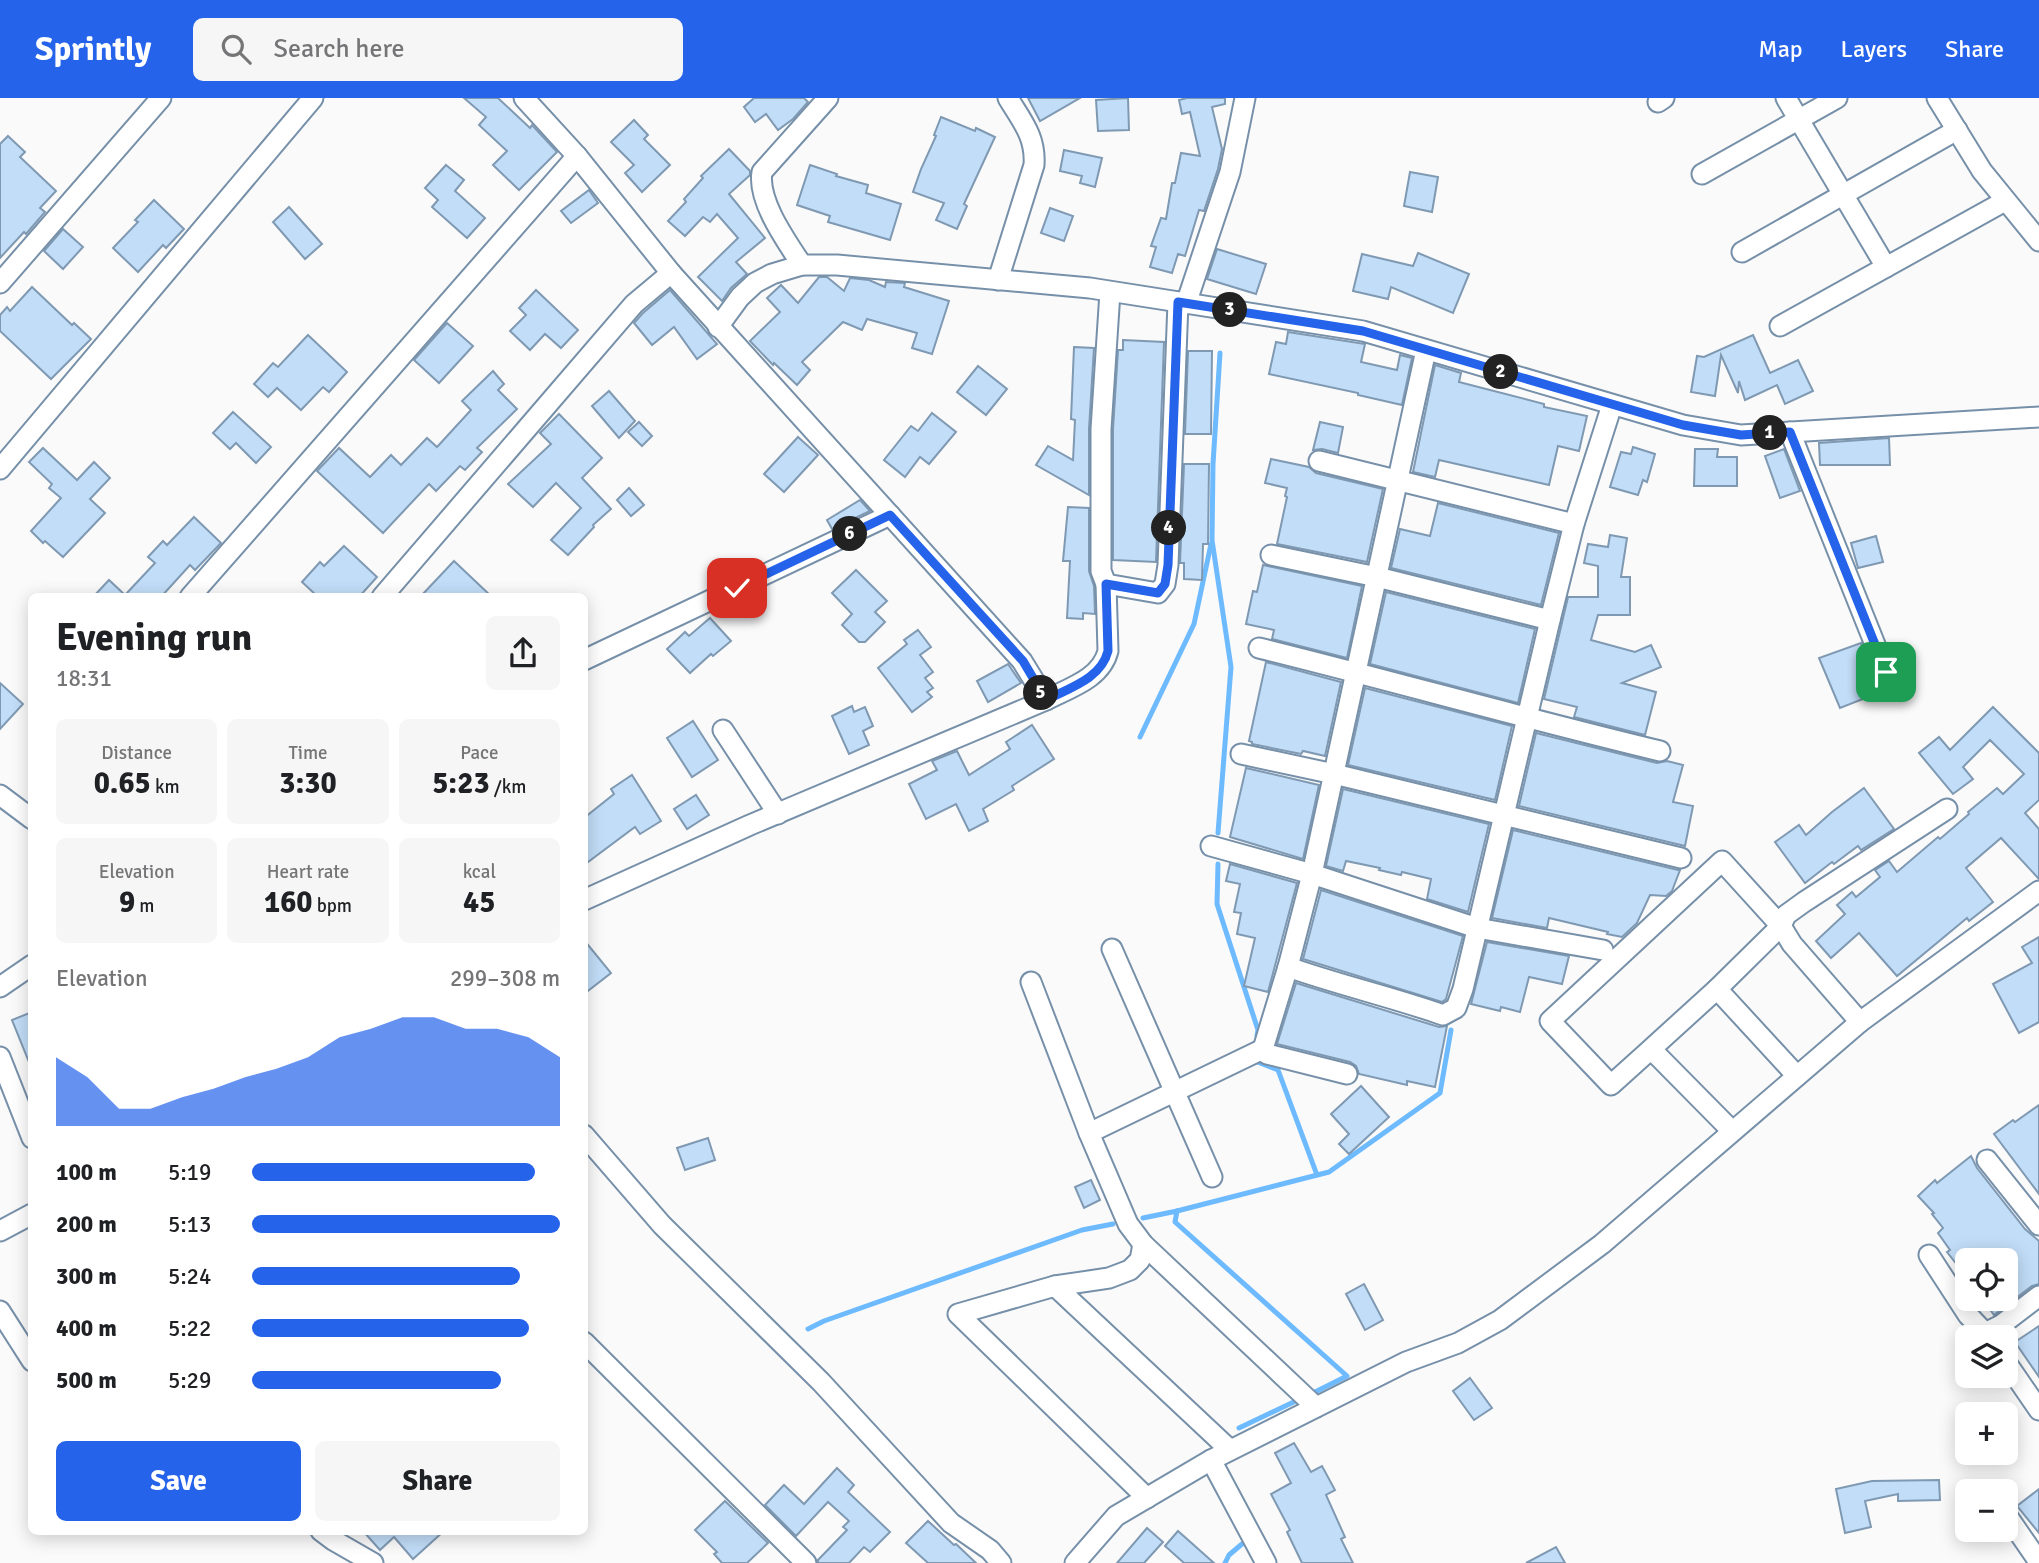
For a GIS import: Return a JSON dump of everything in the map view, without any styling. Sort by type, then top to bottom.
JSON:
[{"type":"street","points":[[3,273],[161,98]]},
{"type":"street","points":[[0,469],[313,98]]},
{"type":"street","points":[[524,98],[577,156],[718,327],[1023,661],[1046,700]]},
{"type":"street","points":[[802,265],[772,219],[761,180],[762,172],[828,98]]},
{"type":"street","points":[[998,280],[1034,165],[1035,150],[1030,134],[1008,98]]},
{"type":"street","points":[[1106,584],[1158,593],[1165,584],[1182,303],[1230,172],[1245,98]]},
{"type":"street","points":[[1786,98],[1886,267]]},
{"type":"street","points":[[1702,174],[1837,98]]},
{"type":"street","points":[[1942,100],[1982,171],[2039,241]]},
{"type":"street","points":[[1742,252],[1957,130]]},
{"type":"street","points":[[194,593],[577,156]]},
{"type":"street","points":[[1780,326],[2006,201]]},
{"type":"street","points":[[718,327],[740,297],[755,283],[772,274],[802,265],[837,265],[1110,292],[1363,331],[1683,425],[1741,435],[2039,417]]},
{"type":"street","points":[[385,593],[634,304],[671,273]]},
{"type":"street","points":[[588,898],[1046,700],[1096,673],[1108,651],[1106,584],[1101,571],[1101,429],[1110,292]]},
{"type":"street","points":[[1089,1133],[1263,1049],[1312,874],[1426,350]]},
{"type":"street","points":[[1288,967],[1443,1014],[1456,1008],[1574,524],[1612,405]]},
{"type":"street","points":[[1790,432],[1886,672]]},
{"type":"street","points":[[1319,461],[1574,524]]},
{"type":"street","points":[[588,658],[890,515]]},
{"type":"street","points":[[1270,555],[1377,577],[1550,620]]},
{"type":"street","points":[[1259,648],[1526,719],[1660,751]]},
{"type":"street","points":[[723,730],[778,814]]},
{"type":"street","points":[[1241,754],[1681,858]]},
{"type":"street","points":[[0,795],[28,816]]},
{"type":"street","points":[[1860,1022],[1792,944],[1781,926],[1722,861],[1550,1021],[1611,1085],[1717,989],[1781,926],[1786,915],[1947,809]]},
{"type":"street","points":[[1210,846],[1312,874],[1477,928],[1603,950]]},
{"type":"street","points":[[1075,1563],[1116,1516],[1211,1460],[1406,1362],[1458,1343],[1500,1320],[1602,1244],[1860,1022],[2039,891]]},
{"type":"street","points":[[1112,949],[1212,1177]]},
{"type":"street","points":[[0,987],[28,968]]},
{"type":"street","points":[[1031,982],[1089,1133],[1128,1224],[1143,1244],[1316,1407]]},
{"type":"street","points":[[1717,989],[1797,1076]]},
{"type":"street","points":[[1263,1049],[1267,1054],[1347,1074]]},
{"type":"street","points":[[1651,1049],[1732,1131]]},
{"type":"street","points":[[0,1057],[28,1128]]},
{"type":"street","points":[[588,1140],[662,1225],[821,1382],[951,1523],[990,1550],[1001,1563]]},
{"type":"street","points":[[1987,1160],[2039,1225]]},
{"type":"street","points":[[0,1231],[28,1216]]},
{"type":"street","points":[[1143,1244],[1140,1260],[1130,1270],[1109,1278],[1055,1286],[958,1314],[1147,1498]]},
{"type":"street","points":[[1929,1255],[1968,1315],[1978,1325]]},
{"type":"street","points":[[1055,1286],[1230,1450]]},
{"type":"street","points":[[2000,1325],[2039,1296]]},
{"type":"street","points":[[0,1311],[28,1355]]},
{"type":"street","points":[[588,1346],[806,1563]]},
{"type":"street","points":[[2018,1379],[2039,1410]]},
{"type":"street","points":[[1211,1460],[1266,1563]]},
{"type":"street","points":[[2018,1532],[2039,1562]]},
{"type":"street","points":[[326,1535],[373,1563]]},
{"type":"building","points":[[464,98],[498,98],[530,128],[532,125],[557,152],[519,190],[493,165],[507,151],[479,125],[486,117]]},
{"type":"building","points":[[754,98],[804,98],[808,102],[793,119],[778,130],[766,114],[755,122],[744,107]]},
{"type":"building","points":[[1028,98],[1080,98],[1040,121]]},
{"type":"building","points":[[1128,98],[1129,130],[1098,131],[1096,100]]},
{"type":"building","points":[[1225,98],[1225,104],[1212,107],[1222,149],[1204,211],[1199,210],[1185,256],[1178,254],[1172,273],[1150,267],[1156,247],[1151,246],[1161,218],[1166,219],[1172,183],[1175,183],[1181,153],[1200,156],[1190,112],[1182,114],[1179,100]]},
{"type":"building","points":[[941,117],[995,137],[964,204],[967,206],[957,229],[936,220],[944,203],[913,192]]},
{"type":"building","points":[[634,120],[648,135],[644,139],[670,165],[642,192],[625,173],[634,165],[611,142]]},
{"type":"building","points":[[8,136],[25,152],[20,157],[56,191],[40,208],[45,212],[0,258],[0,144]]},
{"type":"building","points":[[729,149],[750,171],[750,175],[729,194],[765,238],[736,262],[747,274],[731,288],[722,301],[698,277],[738,238],[717,214],[710,222],[703,217],[685,236],[668,221],[686,202],[684,199],[703,178],[701,176]]},
{"type":"building","points":[[1064,150],[1102,158],[1095,187],[1080,183],[1082,176],[1060,171]]},
{"type":"building","points":[[446,165],[464,180],[455,191],[485,218],[467,238],[432,207],[438,200],[425,188]]},
{"type":"building","points":[[810,165],[868,185],[866,193],[901,204],[890,240],[828,222],[830,216],[797,205]]},
{"type":"building","points":[[1410,172],[1438,177],[1432,212],[1404,206]]},
{"type":"building","points":[[589,190],[598,203],[571,223],[561,211]]},
{"type":"building","points":[[154,200],[184,229],[166,248],[163,245],[138,272],[113,248],[138,222],[135,220]]},
{"type":"building","points":[[289,207],[322,244],[305,259],[273,222]]},
{"type":"building","points":[[1050,208],[1073,216],[1064,241],[1041,233]]},
{"type":"building","points":[[63,229],[83,247],[63,269],[44,251]]},
{"type":"building","points":[[1217,249],[1266,264],[1256,294],[1207,279]]},
{"type":"building","points":[[1418,253],[1469,274],[1453,313],[1391,287],[1388,299],[1353,291],[1362,254],[1413,266]]},
{"type":"building","points":[[819,277],[827,277],[844,291],[850,278],[869,280],[885,287],[886,282],[905,283],[904,287],[949,301],[932,354],[912,348],[917,333],[867,319],[862,330],[843,322],[802,362],[810,370],[797,385],[750,341],[780,312],[767,298],[781,285],[798,303]]},
{"type":"building","points":[[32,287],[91,339],[51,379],[0,331],[0,315],[7,307],[10,311]]},
{"type":"building","points":[[536,290],[578,330],[561,348],[545,334],[530,350],[510,331],[526,315],[519,308]]},
{"type":"building","points":[[670,290],[717,344],[697,359],[674,327],[652,345],[634,323]]},
{"type":"building","points":[[447,323],[473,346],[439,383],[414,360]]},
{"type":"building","points":[[1288,332],[1365,344],[1361,362],[1397,370],[1400,355],[1412,358],[1402,405],[1269,374],[1276,342],[1286,344]]},
{"type":"building","points":[[308,335],[347,372],[329,392],[323,387],[301,410],[277,388],[268,397],[254,384],[273,363],[278,367]]},
{"type":"building","points":[[1753,335],[1770,373],[1798,360],[1813,391],[1785,404],[1777,385],[1745,400],[1739,381],[1738,393],[1721,355],[1715,396],[1691,392],[1697,356],[1704,357]]},
{"type":"building","points":[[1123,340],[1164,342],[1156,562],[1113,560],[1113,429],[1118,350],[1123,350]]},
{"type":"building","points":[[1074,347],[1094,348],[1089,429],[1089,495],[1036,465],[1048,446],[1073,460],[1075,420],[1071,419]]},
{"type":"building","points":[[1188,351],[1212,351],[1211,434],[1185,434]]},
{"type":"building","points":[[1435,365],[1461,373],[1459,382],[1544,404],[1544,407],[1587,416],[1579,451],[1558,446],[1549,485],[1439,460],[1435,477],[1413,472]]},
{"type":"building","points":[[978,366],[1007,389],[986,415],[957,392]]},
{"type":"building","points":[[493,371],[504,384],[498,390],[517,409],[477,448],[482,452],[465,470],[460,466],[436,491],[429,484],[383,533],[317,471],[339,448],[370,477],[391,455],[401,465],[427,438],[437,447],[471,410],[462,401]]},
{"type":"building","points":[[609,391],[635,421],[619,438],[592,406]]},
{"type":"building","points":[[233,412],[271,447],[256,463],[236,443],[230,449],[213,433]]},
{"type":"building","points":[[932,413],[956,432],[929,464],[920,457],[905,477],[884,460],[911,426],[918,431]]},
{"type":"building","points":[[559,414],[602,458],[582,478],[611,509],[593,525],[568,555],[551,540],[581,508],[556,483],[533,507],[508,484],[551,444],[540,433]]},
{"type":"building","points":[[639,422],[652,436],[642,446],[628,432]]},
{"type":"building","points":[[1320,422],[1343,427],[1338,453],[1313,450]]},
{"type":"building","points":[[798,437],[818,455],[784,492],[764,474]]},
{"type":"building","points":[[1889,438],[1890,465],[1820,465],[1819,443]]},
{"type":"building","points":[[1633,447],[1655,454],[1647,482],[1643,480],[1638,495],[1610,487],[1621,452],[1631,454]]},
{"type":"building","points":[[43,448],[77,480],[94,462],[110,478],[90,499],[105,513],[63,557],[31,531],[61,498],[49,488],[52,484],[29,462]]},
{"type":"building","points":[[1695,449],[1718,449],[1717,457],[1737,457],[1737,486],[1694,486]]},
{"type":"building","points":[[1784,449],[1800,491],[1780,498],[1765,456]]},
{"type":"building","points":[[1271,459],[1309,467],[1316,473],[1383,489],[1367,562],[1277,544],[1287,488],[1265,483]]},
{"type":"building","points":[[1184,464],[1209,464],[1208,544],[1203,544],[1202,580],[1184,579],[1184,563],[1180,563]]},
{"type":"building","points":[[629,488],[644,505],[631,516],[617,500]]},
{"type":"building","points":[[860,500],[870,511],[832,529],[827,520]]},
{"type":"building","points":[[1438,503],[1559,533],[1541,605],[1391,568],[1400,529],[1430,536]]},
{"type":"building","points":[[1068,507],[1089,508],[1089,571],[1094,586],[1095,614],[1083,613],[1083,619],[1067,618],[1070,561],[1063,561]]},
{"type":"building","points":[[194,517],[221,543],[195,570],[190,565],[165,593],[127,593],[155,563],[148,557],[163,541],[167,545]]},
{"type":"building","points":[[1610,535],[1627,538],[1621,577],[1630,577],[1630,615],[1598,615],[1591,640],[1635,652],[1651,645],[1661,667],[1622,683],[1656,692],[1645,735],[1574,717],[1577,707],[1544,699],[1568,597],[1598,597],[1598,566],[1584,563],[1588,544],[1608,547]]},
{"type":"building","points":[[1876,536],[1883,562],[1858,568],[1851,543]]},
{"type":"building","points":[[344,546],[377,577],[363,593],[314,593],[302,582],[320,562],[324,566]]},
{"type":"building","points":[[454,561],[488,593],[424,593]]},
{"type":"building","points":[[1263,565],[1362,586],[1347,658],[1272,639],[1274,630],[1246,624],[1253,591],[1257,592]]},
{"type":"building","points":[[856,570],[887,601],[875,612],[885,622],[865,642],[859,642],[842,625],[852,614],[832,593]]},
{"type":"building","points":[[109,580],[123,593],[97,593]]},
{"type":"building","points":[[1386,592],[1535,629],[1518,703],[1370,664]]},
{"type":"building","points":[[710,618],[731,641],[690,673],[667,649],[685,632],[689,636]]},
{"type":"building","points":[[918,630],[931,647],[920,655],[933,672],[925,678],[933,688],[927,692],[932,697],[912,712],[878,668],[907,644],[904,640]]},
{"type":"building","points":[[1861,643],[1875,677],[1884,684],[1886,690],[1840,708],[1819,658]]},
{"type":"building","points":[[1266,662],[1341,682],[1325,756],[1303,751],[1301,754],[1252,744],[1249,741]]},
{"type":"building","points":[[1008,664],[1021,683],[988,702],[977,681]]},
{"type":"building","points":[[0,683],[23,704],[0,729]]},
{"type":"building","points":[[1365,688],[1512,726],[1495,800],[1348,765]]},
{"type":"building","points":[[852,706],[854,712],[865,707],[873,726],[863,731],[869,745],[849,754],[832,716]]},
{"type":"building","points":[[1993,707],[2039,753],[2039,800],[2025,813],[2039,829],[2039,879],[2001,838],[1966,868],[1993,902],[1969,921],[1967,918],[1897,976],[1859,933],[1831,958],[1816,941],[1845,914],[1837,905],[1852,892],[1856,897],[1880,877],[1875,870],[1889,861],[1897,872],[1938,837],[1940,839],[1997,788],[2003,794],[2024,774],[1990,740],[1963,767],[1973,779],[1953,794],[1919,753],[1939,737],[1950,750]]},
{"type":"building","points":[[693,721],[718,760],[692,777],[667,738]]},
{"type":"building","points":[[1032,725],[1054,759],[1012,786],[1014,790],[983,809],[988,821],[969,831],[956,804],[926,819],[909,784],[937,770],[932,761],[957,751],[969,775],[1010,749],[1006,742]]},
{"type":"building","points":[[1536,733],[1657,763],[1667,761],[1683,765],[1673,802],[1693,806],[1685,846],[1519,806]]},
{"type":"building","points":[[1246,768],[1319,785],[1303,859],[1230,837]]},
{"type":"building","points":[[632,775],[661,821],[640,834],[635,827],[588,862],[588,815],[614,794],[611,789]]},
{"type":"building","points":[[1864,788],[1894,829],[1861,850],[1858,846],[1805,883],[1775,842],[1799,825],[1806,835]]},
{"type":"building","points":[[1343,789],[1489,824],[1468,912],[1427,899],[1431,879],[1402,872],[1401,875],[1346,861],[1343,871],[1326,866]]},
{"type":"building","points":[[696,795],[709,815],[687,829],[674,809]]},
{"type":"building","points":[[1513,830],[1680,870],[1672,891],[1666,896],[1650,895],[1637,923],[1622,937],[1549,918],[1547,928],[1492,918]]},
{"type":"building","points":[[1230,864],[1297,883],[1268,992],[1244,986],[1255,938],[1237,934],[1241,913],[1234,912],[1240,884],[1226,881]]},
{"type":"building","points":[[1321,890],[1463,936],[1446,999],[1442,1002],[1303,959]]},
{"type":"building","points":[[2039,937],[2039,1022],[2019,1033],[1993,984],[2032,963],[2022,947]]},
{"type":"building","points":[[1487,942],[1569,956],[1562,984],[1529,977],[1520,1012],[1501,1007],[1500,1011],[1471,1004]]},
{"type":"building","points":[[588,945],[611,973],[588,991]]},
{"type":"building","points":[[1296,983],[1439,1027],[1447,1026],[1435,1087],[1407,1081],[1407,1085],[1359,1074],[1356,1066],[1350,1062],[1277,1044]]},
{"type":"building","points":[[28,1014],[28,1060],[12,1020]]},
{"type":"building","points":[[1361,1086],[1389,1117],[1349,1154],[1339,1144],[1349,1134],[1331,1114]]},
{"type":"building","points":[[2039,1105],[2039,1194],[1994,1134]]},
{"type":"building","points":[[708,1138],[715,1160],[685,1170],[677,1148]]},
{"type":"building","points":[[1971,1156],[1977,1168],[2025,1229],[2039,1241],[2039,1284],[2018,1297],[2018,1248],[1955,1248],[1955,1262],[1938,1233],[1943,1228],[1932,1214],[1934,1213],[1918,1196],[1935,1180],[1937,1183]]},
{"type":"building","points":[[1091,1180],[1100,1200],[1084,1208],[1075,1187]]},
{"type":"building","points":[[1364,1284],[1383,1320],[1365,1330],[1346,1294]]},
{"type":"building","points":[[2039,1326],[2039,1377],[2018,1346],[2018,1340]]},
{"type":"building","points":[[1470,1378],[1492,1408],[1474,1420],[1453,1391]]},
{"type":"building","points":[[1294,1443],[1311,1472],[1322,1466],[1335,1490],[1326,1495],[1345,1537],[1341,1539],[1353,1563],[1302,1563],[1287,1532],[1290,1530],[1271,1494],[1291,1483],[1275,1453]]},
{"type":"building","points":[[837,1468],[854,1485],[848,1492],[890,1532],[870,1552],[864,1547],[849,1563],[818,1563],[847,1530],[843,1527],[849,1521],[828,1502],[796,1536],[765,1505],[784,1485],[804,1504]]},
{"type":"building","points":[[1939,1480],[1940,1500],[1898,1501],[1898,1494],[1865,1501],[1871,1527],[1845,1533],[1836,1489],[1872,1481]]},
{"type":"building","points":[[2039,1489],[2039,1533],[2018,1507]]},
{"type":"building","points":[[725,1501],[768,1543],[747,1563],[722,1563],[714,1554],[717,1552],[695,1530]]},
{"type":"building","points":[[928,1521],[976,1563],[928,1563],[906,1543]]},
{"type":"building","points":[[1147,1528],[1163,1542],[1144,1563],[1117,1563]]},
{"type":"building","points":[[1178,1531],[1214,1563],[1184,1563],[1165,1546]]},
{"type":"building","points":[[367,1535],[440,1535],[413,1559],[394,1537],[380,1550]]},
{"type":"building","points":[[1556,1547],[1565,1563],[1526,1563]]},
{"type":"waterway","points":[[1218,833],[1231,667],[1212,540],[1213,464],[1220,353]]},
{"type":"waterway","points":[[1140,737],[1194,624],[1211,544]]},
{"type":"waterway","points":[[1218,864],[1217,904],[1258,1030],[1257,1036]]},
{"type":"waterway","points":[[1177,1211],[1329,1172],[1440,1093],[1451,1030]]},
{"type":"waterway","points":[[1255,1061],[1278,1070],[1317,1175]]},
{"type":"waterway","points":[[1143,1218],[1177,1211],[1175,1222],[1347,1376],[1309,1395]]},
{"type":"waterway","points":[[808,1329],[1082,1230],[1113,1224]]},
{"type":"waterway","points":[[1239,1428],[1300,1399]]},
{"type":"waterway","points":[[1225,1563],[1229,1555],[1242,1544]]},
{"type":"route","points":[[737,588],[890,515],[1023,661],[1046,700],[1084,681],[1096,673],[1108,651],[1106,584],[1158,593],[1165,584],[1168,565],[1178,302],[1363,331],[1683,425],[1741,435],[1790,432],[1886,672]]}]
